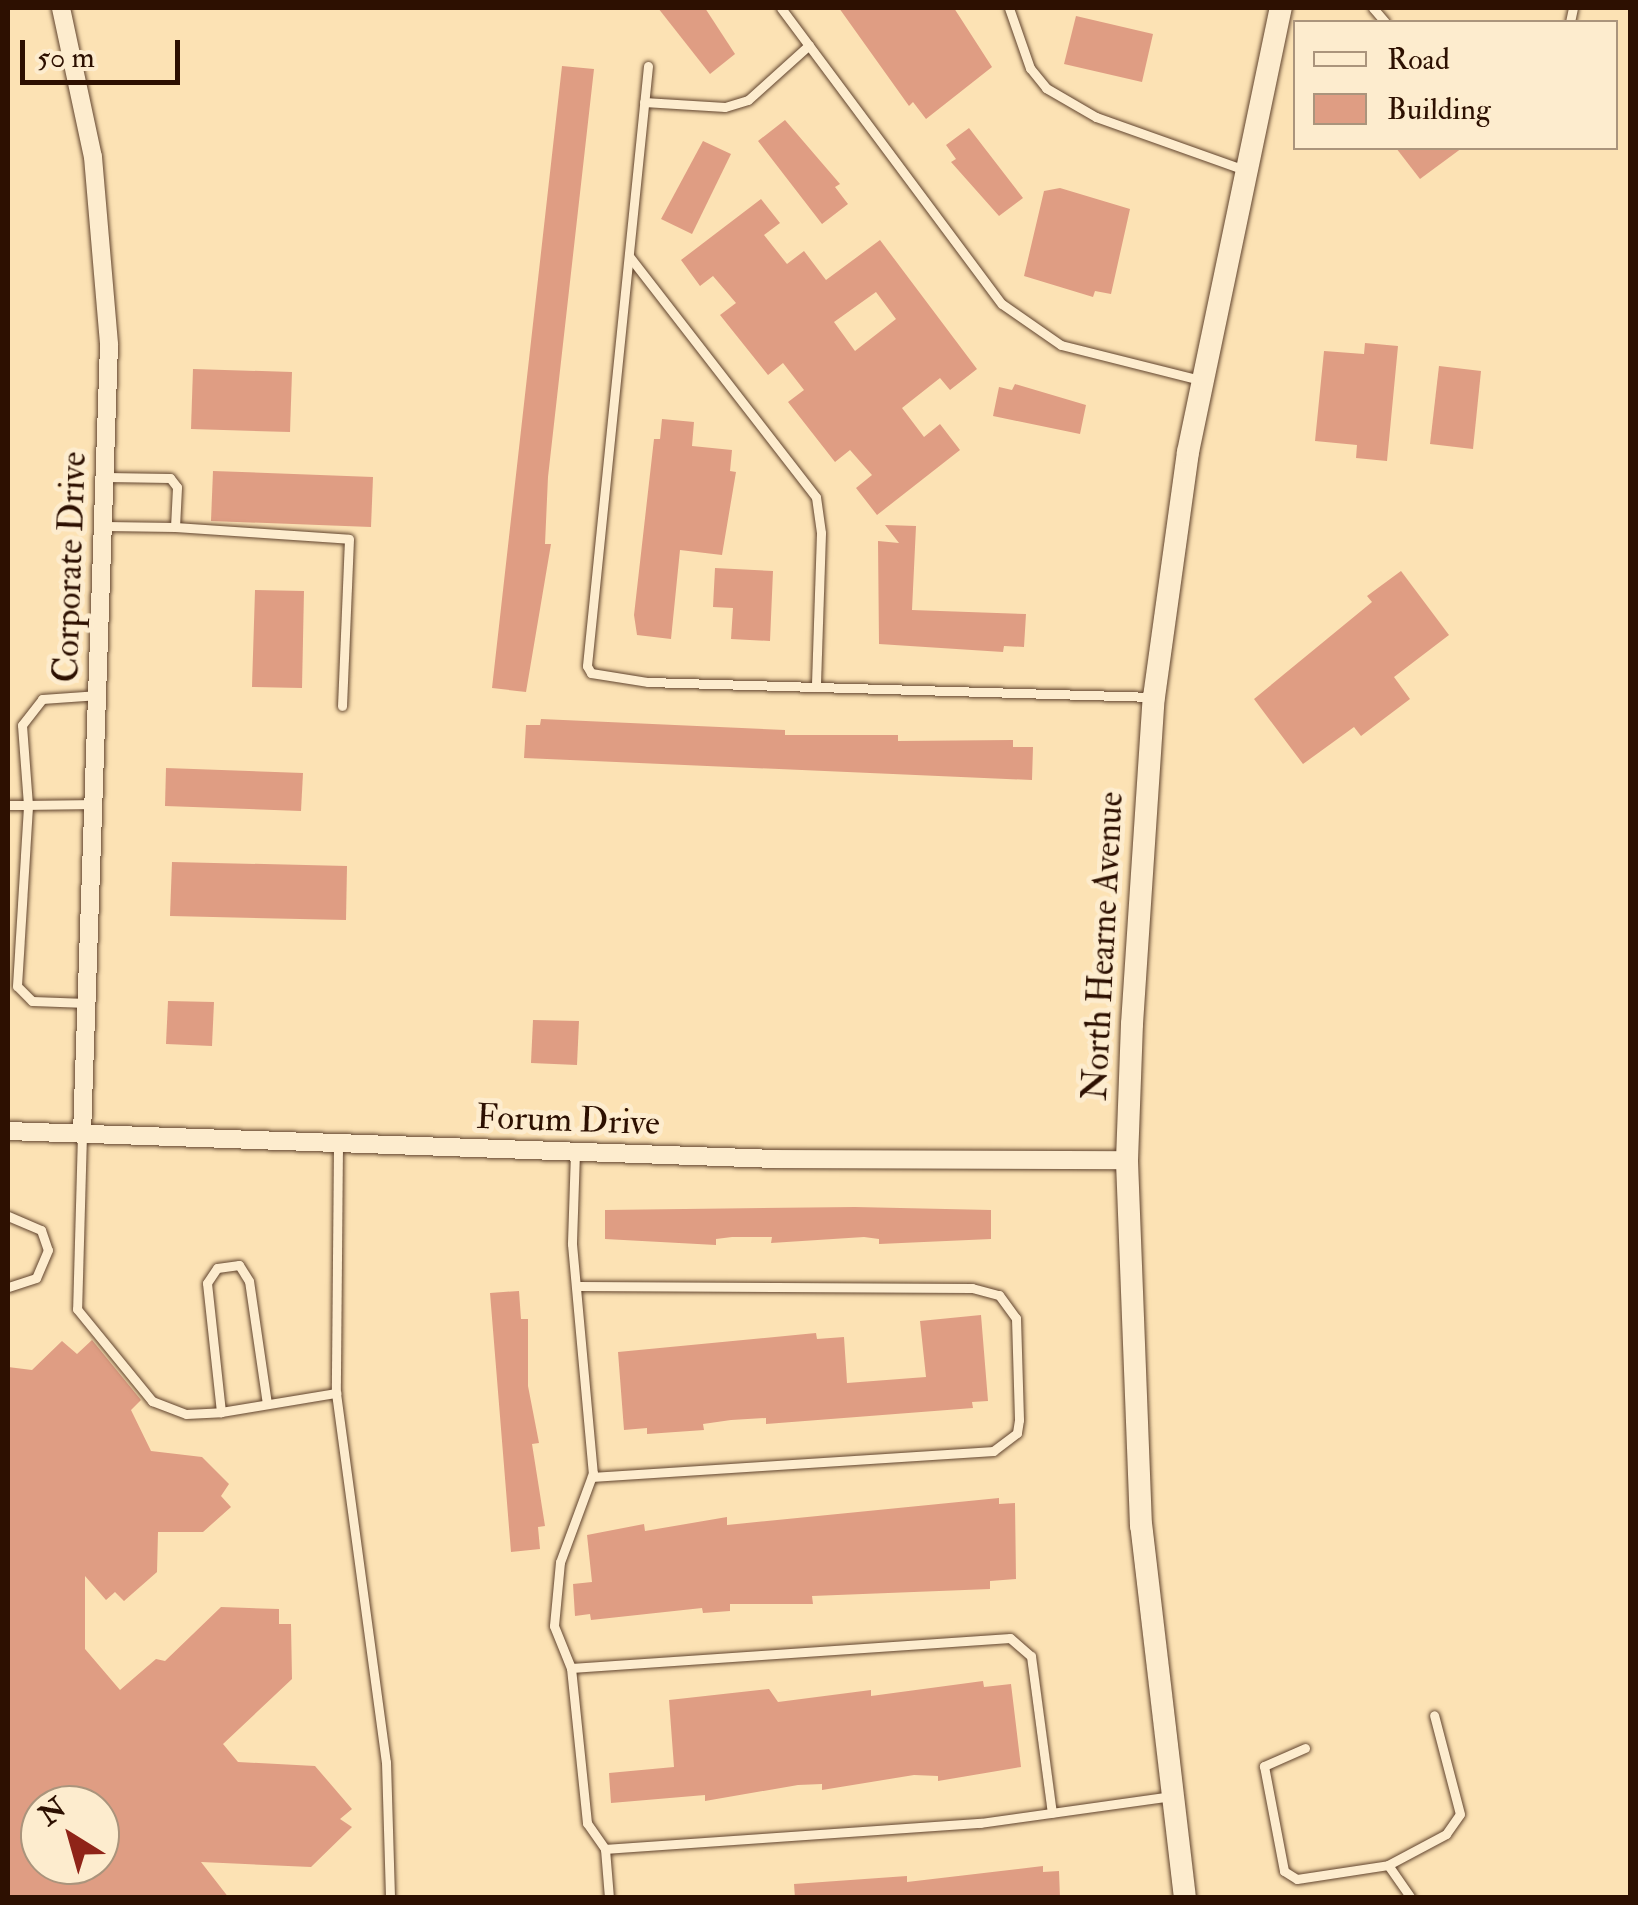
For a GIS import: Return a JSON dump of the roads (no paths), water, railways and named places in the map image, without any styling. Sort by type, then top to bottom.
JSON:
[{"type":"main road","name":"North Hearne Avenue","points":[[1185,1898],[1141,1526],[1128,1160],[1154,697],[1200,380],[1281,8]]},
{"type":"street","name":"Corporate Drive","points":[[61,8],[102,220],[110,345],[82,1134]]},
{"type":"street","name":"Forum Drive","points":[[8,1131],[575,1152],[1128,1160]]},
{"type":"lane","points":[[781,8],[1002,304],[1061,345],[1200,380]]},
{"type":"lane","points":[[1009,8],[1030,68],[1046,88],[1096,117],[1245,170]]},
{"type":"lane","points":[[644,102],[726,106],[748,100],[809,45]]},
{"type":"lane","points":[[648,66],[586,666],[605,678],[634,680],[1154,697]]},
{"type":"lane","points":[[628,256],[816,498],[822,533],[816,686]]},
{"type":"lane","points":[[106,476],[170,478],[177,487],[175,527]]},
{"type":"lane","points":[[105,526],[349,539],[342,706]]},
{"type":"lane","points":[[87,1003],[32,1001],[16,986],[28,806],[22,725],[51,694],[99,695]]},
{"type":"lane","points":[[8,806],[94,804]]},
{"type":"lane","points":[[82,1134],[73,1284],[78,1310],[152,1401],[186,1414],[336,1393]]},
{"type":"lane","points":[[338,1144],[336,1393],[386,1762],[390,1898]]},
{"type":"lane","points":[[575,1152],[577,1286],[592,1478],[560,1562],[555,1592],[558,1644],[571,1668],[587,1823],[606,1849],[609,1898]]},
{"type":"lane","points":[[8,1216],[41,1230],[48,1250],[36,1278],[8,1287]]},
{"type":"lane","points":[[221,1412],[208,1283],[217,1268],[239,1265],[248,1281],[267,1404]]},
{"type":"lane","points":[[577,1286],[972,1288],[999,1295],[1016,1318],[1020,1420],[1017,1433],[993,1451],[592,1478]]},
{"type":"lane","points":[[571,1668],[1010,1638],[1031,1656],[1052,1812]]},
{"type":"lane","points":[[1305,1748],[1264,1766],[1284,1871],[1298,1879],[1388,1864],[1446,1834],[1460,1814],[1434,1715]]},
{"type":"lane","points":[[606,1849],[1052,1812],[1171,1796]]},
{"type":"lane","points":[[1388,1864],[1411,1898]]}]
